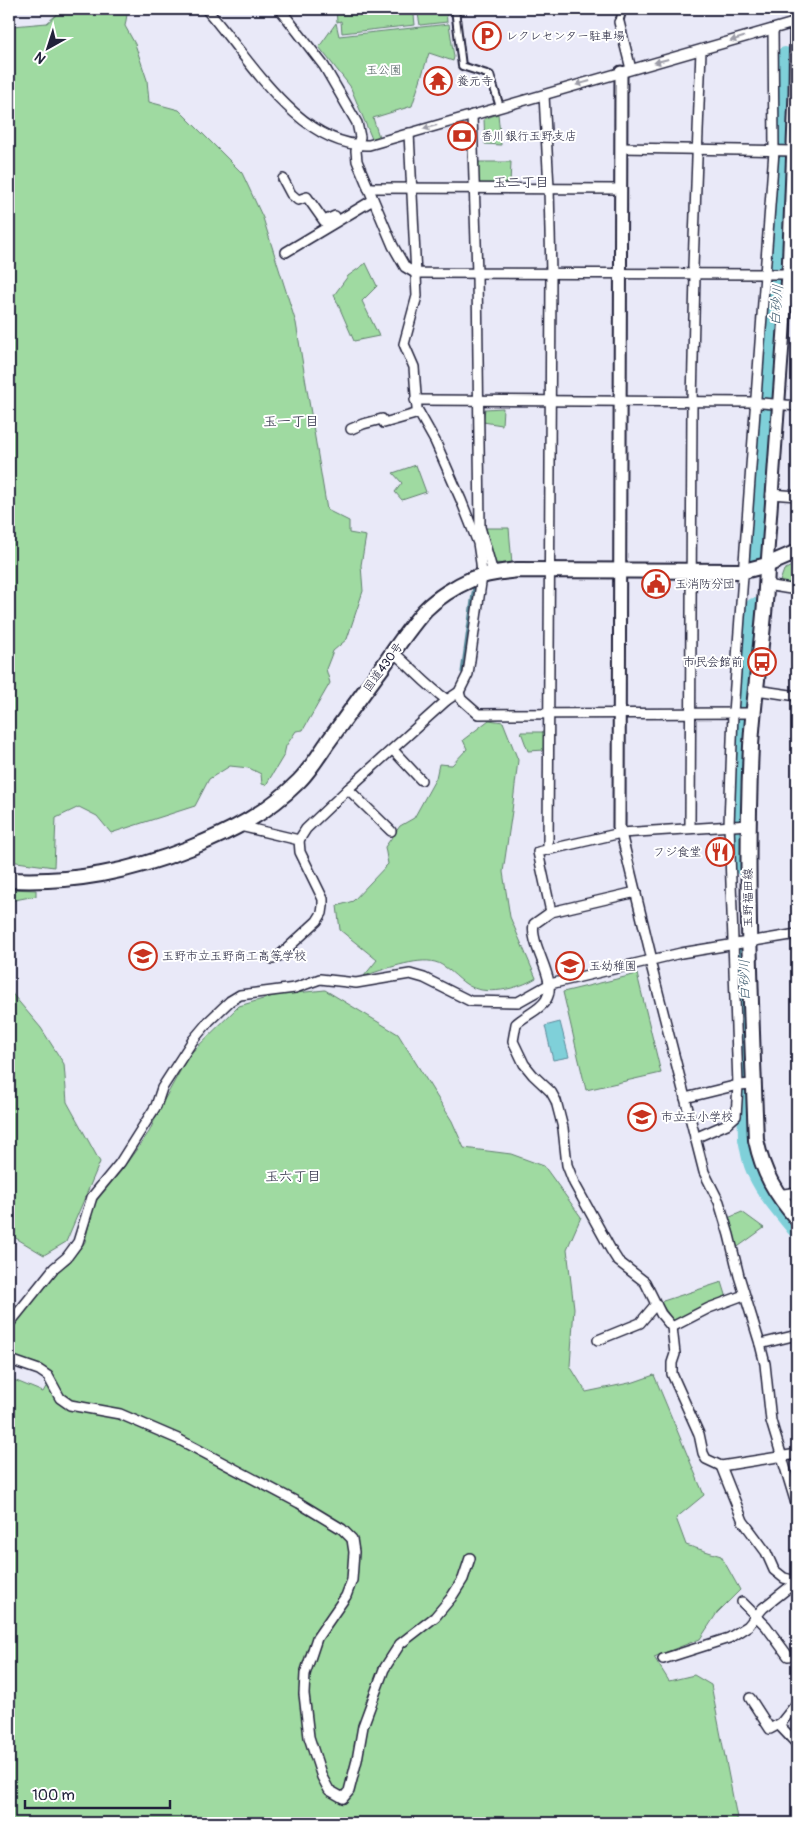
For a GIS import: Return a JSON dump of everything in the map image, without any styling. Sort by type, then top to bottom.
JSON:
[{"type":"main road","name":"国道430号","points":[[9,880],[54,880],[117,872],[171,856],[219,837],[266,810],[300,780],[393,652],[430,606],[471,580],[488,575],[550,570],[744,571],[766,566],[797,552]]},
{"type":"main road","name":"玉野福田線","points":[[766,566],[756,690],[751,713],[740,944],[746,1084],[761,1162],[778,1195],[797,1219]]},
{"type":"street","points":[[206,9],[278,98],[311,126],[329,138],[358,145],[369,145],[409,134],[796,22]]},
{"type":"street","points":[[280,9],[324,66],[357,123],[360,137],[356,151],[357,161],[373,200],[405,267],[415,273],[695,275],[768,274],[789,271]]},
{"type":"street","points":[[454,9],[462,66],[490,75],[500,108]]},
{"type":"street","points":[[623,9],[619,22],[626,70],[620,189],[620,828],[695,1138],[704,1172],[719,1202],[744,1295],[760,1344],[765,1364],[769,1411],[797,1507]]},
{"type":"street","points":[[766,566],[774,404],[789,271],[794,199],[790,151],[796,93],[796,9]]},
{"type":"street","points":[[740,944],[731,825],[744,571],[776,151],[773,28]]},
{"type":"street","points":[[690,827],[692,402],[695,275],[693,267],[701,50]]},
{"type":"street","points":[[544,95],[551,274],[548,849]]},
{"type":"street","points":[[273,959],[279,956],[313,925],[322,913],[322,899],[300,852],[299,840],[306,830],[348,789],[447,700],[459,692],[468,674],[488,575],[480,528],[478,274],[472,116]]},
{"type":"street","points":[[409,134],[417,296],[404,344],[414,367],[416,400],[419,413],[435,441],[478,543],[488,575]]},
{"type":"street","points":[[621,148],[790,151]]},
{"type":"street","points":[[283,179],[291,194],[298,200],[307,197],[324,221],[338,215],[340,218]]},
{"type":"street","points":[[368,188],[620,189]]},
{"type":"street","points":[[286,252],[373,200]]},
{"type":"street","points":[[416,400],[479,399],[758,403],[797,406]]},
{"type":"street","points":[[351,429],[376,420],[382,419],[384,423],[419,413]]},
{"type":"street","points":[[771,494],[797,496]]},
{"type":"street","points":[[766,584],[797,590]]},
{"type":"street","points":[[393,652],[411,667],[430,688],[447,700]]},
{"type":"street","points":[[756,690],[797,696]]},
{"type":"street","points":[[459,692],[461,699],[478,714],[751,713]]},
{"type":"street","points":[[393,750],[421,780]]},
{"type":"street","points":[[348,789],[391,831]]},
{"type":"street","points":[[551,912],[538,852],[621,833],[690,827],[747,825]]},
{"type":"street","points":[[240,826],[299,840]]},
{"type":"street","points":[[636,892],[551,912],[534,924],[533,927],[541,958],[550,984],[547,999],[533,1013],[516,1024],[514,1041],[524,1064],[551,1092],[556,1101],[566,1141],[568,1165],[574,1183],[601,1234],[618,1260],[645,1282],[656,1304],[672,1327],[676,1354],[672,1363],[672,1374],[699,1434],[706,1459],[721,1466],[797,1454]]},
{"type":"street","points":[[9,1324],[49,1274],[67,1257],[78,1242],[92,1197],[120,1163],[156,1106],[162,1088],[193,1040],[230,1001],[248,993],[295,988],[320,979],[356,983],[410,974],[424,978],[470,1002],[518,1002],[550,984],[682,953],[797,934]]},
{"type":"street","points":[[685,1098],[746,1084]]},
{"type":"street","points":[[695,1138],[727,1124],[736,1116],[746,1084]]},
{"type":"street","points":[[778,1195],[797,1192]]},
{"type":"street","points":[[672,1327],[709,1308],[744,1295]]},
{"type":"street","points":[[598,1340],[640,1323],[656,1304]]},
{"type":"street","points":[[760,1344],[797,1335]]},
{"type":"street","points":[[9,1358],[12,1361],[39,1370],[48,1376],[60,1398],[70,1405],[120,1414],[178,1439],[299,1503],[342,1529],[352,1539],[354,1552],[352,1580],[346,1596],[317,1638],[305,1674],[304,1694],[310,1737],[322,1777],[329,1790],[343,1798],[349,1791],[357,1760],[362,1726],[384,1669],[400,1644],[436,1617],[451,1598],[463,1579],[470,1558]]},
{"type":"street","points":[[721,1466],[743,1521],[766,1552],[774,1570],[784,1578],[797,1581]]},
{"type":"street","points":[[663,1659],[729,1638],[748,1626],[763,1608],[797,1581]]},
{"type":"street","points":[[742,1602],[757,1616],[788,1656]]},
{"type":"street","points":[[750,1698],[770,1729],[779,1725],[797,1703]]},
{"type":"street","points":[[779,1725],[797,1744]]},
{"type":"green space","points":[[63,9],[128,9],[125,26],[135,44],[147,80],[149,102],[179,110],[242,173],[263,218],[296,323],[327,510],[349,521],[349,533],[366,536],[361,565],[363,591],[347,639],[333,651],[326,669],[330,683],[303,730],[296,731],[286,746],[284,755],[266,785],[262,784],[261,774],[249,768],[230,766],[209,779],[195,806],[111,833],[97,816],[79,807],[56,818],[54,867],[9,861],[9,44],[13,26],[47,23]]},
{"type":"green space","points":[[336,9],[446,9],[447,22],[420,25],[418,14],[414,15],[415,25],[342,33],[341,21],[337,22]]},
{"type":"green space","name":"玉公園","points":[[336,23],[339,36],[449,24],[453,61],[429,53],[412,106],[373,118],[379,137],[372,139],[350,86],[319,47]]},
{"type":"green space","points":[[498,114],[501,145],[485,144],[484,119]]},
{"type":"green space","points":[[477,162],[511,162],[510,184],[477,184]]},
{"type":"green space","points":[[366,263],[377,286],[362,301],[379,336],[354,341],[334,295],[348,276]]},
{"type":"green space","points":[[503,408],[502,425],[483,422],[485,409]]},
{"type":"green space","points":[[416,465],[426,492],[402,500],[395,492],[402,483],[393,473]]},
{"type":"green space","points":[[486,528],[509,528],[512,564],[494,563]]},
{"type":"green space","points":[[797,563],[797,587],[779,584],[784,570]]},
{"type":"green space","points":[[489,720],[503,722],[518,760],[503,872],[510,917],[536,978],[511,988],[492,991],[482,990],[466,984],[439,963],[428,961],[400,965],[364,976],[377,960],[340,930],[337,906],[353,901],[388,864],[385,847],[400,826],[414,818],[436,778],[439,764],[452,765],[467,749],[463,740]]},
{"type":"green space","points":[[521,732],[546,732],[545,750],[528,751]]},
{"type":"green space","points":[[9,889],[36,890],[36,896],[9,901]]},
{"type":"green space","points":[[637,974],[661,1073],[586,1090],[563,992]]},
{"type":"green space","points":[[9,990],[41,1028],[64,1064],[67,1102],[100,1162],[66,1242],[44,1255],[9,1234]]},
{"type":"green space","points":[[325,990],[398,1034],[452,1121],[464,1148],[511,1154],[544,1166],[581,1217],[567,1249],[574,1308],[570,1366],[586,1392],[634,1382],[654,1375],[704,1495],[676,1518],[686,1545],[721,1556],[740,1590],[717,1613],[700,1639],[654,1657],[669,1681],[694,1675],[711,1685],[738,1823],[9,1823],[9,1378],[43,1392],[52,1376],[38,1365],[14,1358],[9,1353],[9,1329],[56,1272],[69,1263],[85,1242],[93,1205],[121,1171],[149,1132],[189,1055],[239,1006],[277,995]]},
{"type":"green space","points":[[742,1212],[764,1228],[735,1249],[728,1218]]},
{"type":"green space","points":[[722,1282],[727,1298],[675,1323],[660,1302]]},
{"type":"water","points":[[560,1022],[569,1057],[553,1060],[545,1026]]},
{"type":"waterway","name":"白砂川","points":[[755,553],[779,270],[785,155],[785,56]]},
{"type":"waterway","points":[[462,672],[474,586]]},
{"type":"waterway","name":"白砂川","points":[[746,708],[754,607]]},
{"type":"waterway","name":"白砂川","points":[[742,866],[741,821],[745,717]]},
{"type":"waterway","name":"白砂川","points":[[743,950],[747,1139],[752,1162],[761,1183],[797,1230]]},
{"type":"place","name":"レクレセンター駐車場","points":[[487,36]]},
{"type":"place","name":"養元寺","points":[[438,81]]},
{"type":"place","name":"香川銀行玉野支店","points":[[462,136]]},
{"type":"place","name":"玉消防分団","points":[[656,584]]},
{"type":"place","name":"市民会館前","points":[[762,662]]},
{"type":"place","name":"フジ食堂","points":[[720,852]]},
{"type":"place","name":"玉野市立玉野商工高等学校","points":[[143,956]]},
{"type":"place","name":"玉幼稚園","points":[[570,966]]},
{"type":"place","name":"市立玉小学校","points":[[642,1117]]},
{"type":"district","name":"玉二丁目","points":[[521,182]]},
{"type":"district","name":"玉一丁目","points":[[291,421]]},
{"type":"district","name":"玉六丁目","points":[[293,1176]]}]
